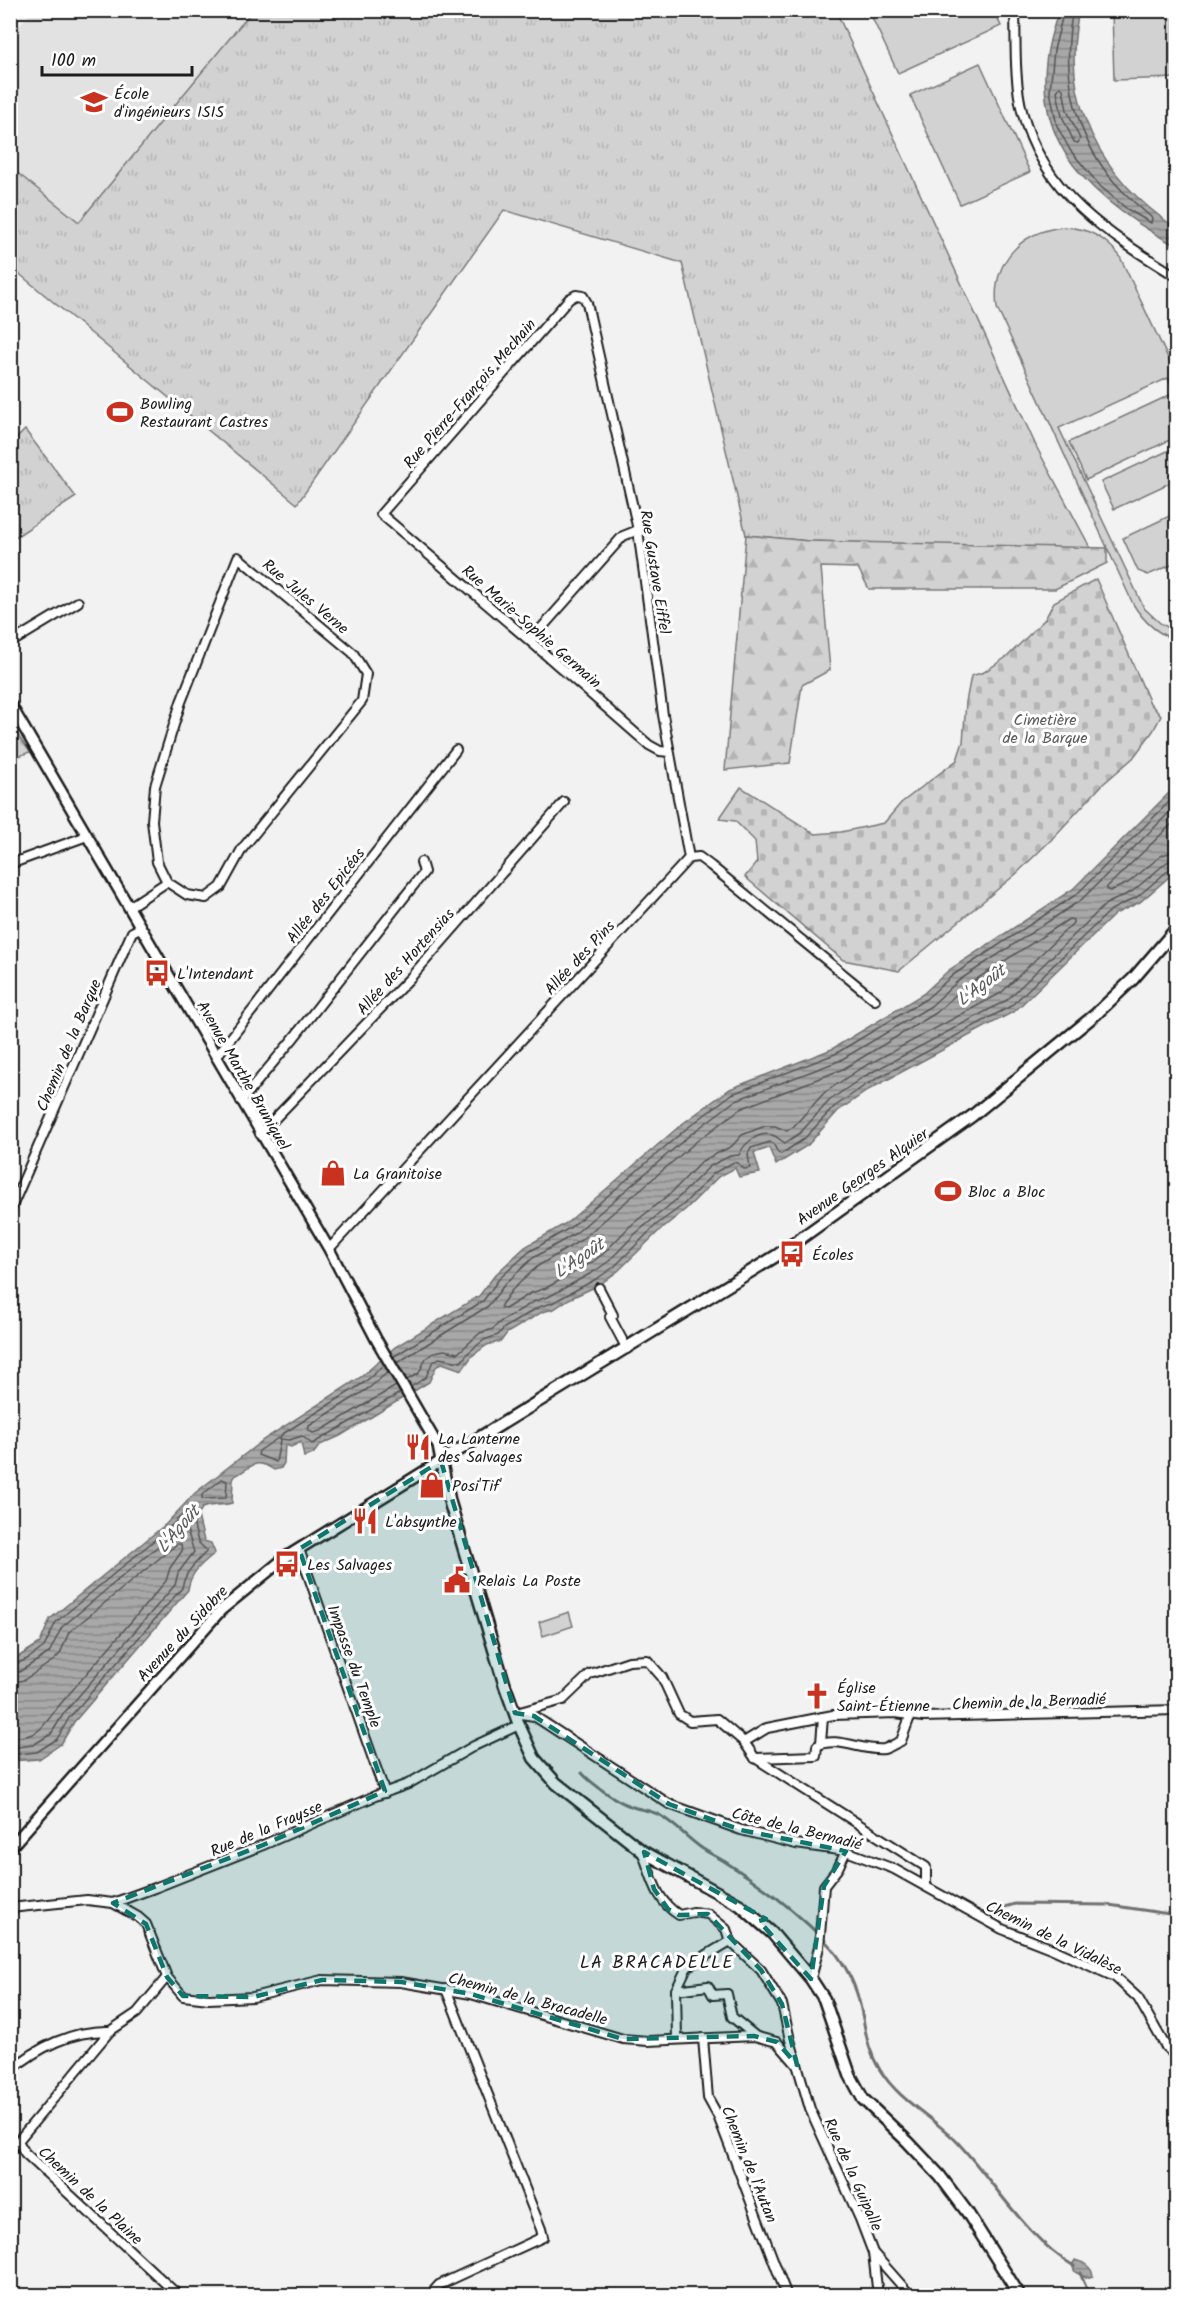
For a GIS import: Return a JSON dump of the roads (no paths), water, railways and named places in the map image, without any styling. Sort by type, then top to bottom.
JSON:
[{"type":"main road","name":"Avenue Georges Alquier","points":[[441,1461],[776,1256],[972,1116],[1096,1014],[1133,979],[1176,929]]},
{"type":"main road","points":[[441,1461],[457,1524],[515,1713],[534,1758],[556,1784],[642,1851],[740,1905],[772,1933],[825,1999],[850,2075],[862,2099],[940,2176],[967,2212],[1020,2295]]},
{"type":"street","points":[[1015,10],[1018,84],[1022,110],[1043,163],[1060,189],[1082,210],[1129,247],[1176,276]]},
{"type":"street","name":"Rue Pierre-François Mechain","points":[[381,514],[569,299],[580,295]]},
{"type":"street","name":"Rue Gustave Eiffel","points":[[580,295],[585,299],[589,311],[638,531],[669,752],[689,858]]},
{"type":"street","name":"Rue Marie-Sophie Germain","points":[[381,514],[530,640],[649,745],[660,751],[669,752]]},
{"type":"street","points":[[530,640],[623,536],[638,531]]},
{"type":"street","name":"Rue Jules Verne","points":[[238,557],[353,653],[366,674],[362,701],[242,849],[221,887],[206,898],[187,895],[167,882],[157,862],[155,852],[152,821],[155,786],[181,702],[238,557]]},
{"type":"street","points":[[10,643],[78,602]]},
{"type":"street","name":"Avenue Marthe Bruniquel","points":[[10,704],[329,1249],[376,1339],[438,1446],[441,1461]]},
{"type":"street","name":"Allée des Epicéas","points":[[216,1057],[456,750]]},
{"type":"street","name":"Allée des Hortensias","points":[[260,1134],[411,977],[564,802]]},
{"type":"street","points":[[10,864],[87,837]]},
{"type":"street","points":[[689,858],[699,857],[711,866],[874,1000]]},
{"type":"street","name":"Allée des Pins","points":[[329,1249],[689,858]]},
{"type":"street","points":[[242,1101],[424,872],[421,862]]},
{"type":"street","points":[[129,907],[167,882]]},
{"type":"street","name":"Chemin de la Barque","points":[[10,1211],[132,932],[140,928]]},
{"type":"street","points":[[599,1288],[613,1315],[610,1317],[627,1349]]},
{"type":"street","name":"Avenue du Sidobre","points":[[10,1848],[221,1610],[251,1583],[299,1549],[441,1461]]},
{"type":"street","name":"Impasse du Temple","points":[[299,1549],[386,1792]]},
{"type":"street","name":"Côte de la Bernadié","points":[[647,1660],[662,1677],[679,1714],[690,1721],[717,1719],[744,1742],[754,1758],[800,1789],[859,1822],[926,1867],[926,1886],[894,1869],[846,1851],[796,1844],[741,1830],[669,1804],[534,1716],[515,1713],[563,1700],[590,1674],[629,1661],[647,1660]]},
{"type":"street","name":"Chemin de la Bernadié","points":[[744,1742],[767,1728],[834,1715],[911,1714],[923,1717],[1176,1710]]},
{"type":"street","points":[[754,1758],[816,1756],[816,1746],[821,1743],[841,1743],[884,1749],[902,1741],[911,1714]]},
{"type":"street","points":[[821,1743],[824,1717]]},
{"type":"street","name":"Rue de la Fraysse","points":[[10,1908],[78,1900],[113,1902],[213,1866],[408,1784],[474,1746],[519,1725]]},
{"type":"street","name":"Rue de la Guipalle","points":[[642,1851],[654,1889],[668,1909],[679,1915],[693,1912],[708,1914],[726,1929],[730,1941],[761,1970],[782,2004],[810,2109],[873,2253],[878,2295]]},
{"type":"street","points":[[811,1979],[819,1947],[824,1886],[838,1868],[846,1851]]},
{"type":"street","name":"Chemin de la Vidalèse","points":[[926,1886],[1002,1929],[1114,1977],[1138,1998],[1166,2048],[1176,2056]]},
{"type":"street","name":"Chemin de la Bracadelle","points":[[113,1902],[146,1924],[167,1977],[183,1996],[209,1999],[253,1997],[322,1980],[401,1982],[471,1994],[623,2039],[648,2041],[754,2036],[777,2042],[797,2065]]},
{"type":"street","points":[[677,2039],[676,1990],[687,1967],[730,1941]]},
{"type":"street","name":"Chemin de la Plaine","points":[[167,1977],[137,2013],[110,2031],[18,2141],[25,2153],[179,2295]]},
{"type":"street","points":[[676,1990],[708,1986],[713,1995],[727,1994],[732,2017],[754,2036]]},
{"type":"street","points":[[429,2295],[439,2285],[543,2237],[446,1989]]},
{"type":"street","points":[[10,2071],[57,2041],[93,2031],[110,2031]]},
{"type":"street","name":"Chemin de l'Autan","points":[[703,2038],[708,2098],[730,2147],[787,2295]]},
{"type":"street","points":[[873,2253],[911,2295]]},
{"type":"water","points":[[1059,11],[1079,11],[1074,44],[1075,76],[1081,106],[1092,134],[1107,161],[1126,186],[1149,208],[1176,228],[1176,246],[1111,203],[1085,179],[1065,152],[1051,122],[1045,89],[1047,52]]},
{"type":"water","name":"L'Agoût","points":[[1176,786],[1176,871],[1140,902],[1115,914],[1015,1011],[870,1089],[838,1111],[808,1145],[776,1165],[769,1148],[754,1153],[760,1173],[739,1177],[735,1168],[718,1177],[618,1271],[599,1285],[554,1309],[542,1312],[507,1333],[501,1341],[487,1345],[472,1356],[462,1370],[442,1363],[436,1367],[429,1382],[340,1436],[320,1445],[313,1454],[304,1457],[301,1442],[291,1447],[285,1445],[284,1463],[281,1468],[274,1470],[258,1464],[235,1476],[232,1503],[202,1508],[198,1516],[204,1541],[211,1543],[215,1553],[194,1573],[188,1590],[74,1722],[61,1744],[39,1759],[11,1761],[10,1662],[40,1643],[50,1619],[166,1524],[195,1493],[263,1440],[361,1377],[395,1347],[479,1296],[495,1275],[525,1247],[568,1222],[682,1124],[730,1089],[832,1049],[923,994],[949,970],[1073,889]]},
{"type":"water","points":[[1075,2260],[1087,2265],[1093,2276],[1086,2278],[1075,2272],[1072,2265]]},
{"type":"waterway","points":[[582,1773],[624,1804],[654,1812],[700,1847],[740,1871],[791,1910],[826,1942],[842,1962],[850,1977],[857,1993],[871,2053],[888,2081],[959,2144],[1041,2241],[1074,2266]]},
{"type":"waterway","points":[[980,1914],[1015,1904],[1109,1905],[1176,1915]]},
{"type":"waterway","points":[[1080,2273],[1090,2296]]},
{"type":"place","name":"École d'ingénieurs ISIS","points":[[94,102]]},
{"type":"place","name":"Bowling Restaurant Castres","points":[[120,412]]},
{"type":"place","name":"L'Intendant","points":[[157,973]]},
{"type":"place","name":"La Granitoise","points":[[333,1173]]},
{"type":"place","name":"Bloc a Bloc","points":[[948,1191]]},
{"type":"place","name":"Écoles","points":[[792,1254]]},
{"type":"place","name":"La Lanterne des Salvages","points":[[418,1447]]},
{"type":"place","name":"Posi'Tif'","points":[[432,1485]]},
{"type":"place","name":"L'absynthe","points":[[365,1521]]},
{"type":"place","name":"Les Salvages","points":[[287,1564]]},
{"type":"place","name":"Relais La Poste","points":[[457,1580]]},
{"type":"place","name":"Église Saint-Étienne","points":[[817,1696]]},
{"type":"district","name":"LA BRACADELLE","points":[[657,1962]]},
{"type":"park label","name":"Cimetière de la Barque","points":[[1045,728]]}]
